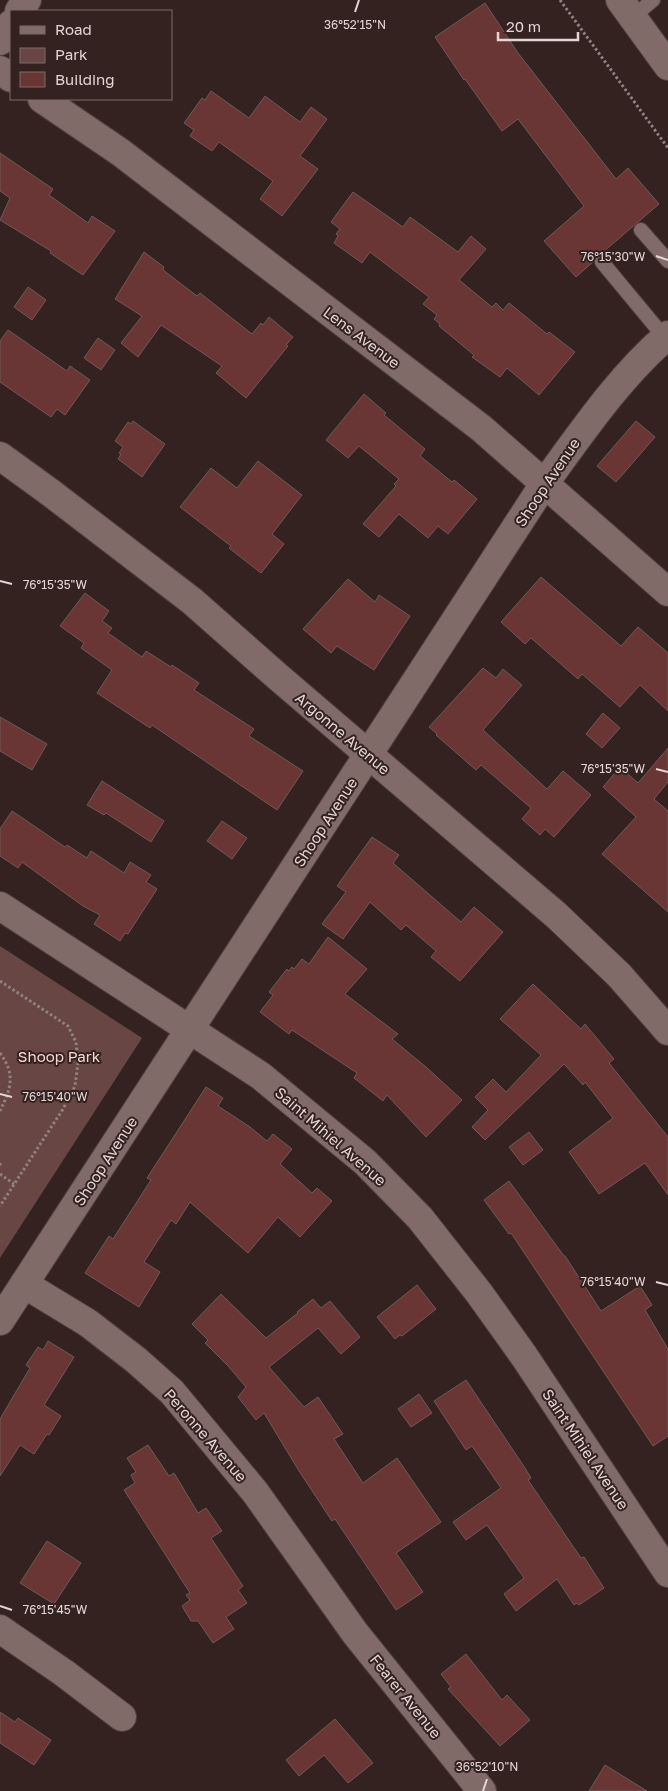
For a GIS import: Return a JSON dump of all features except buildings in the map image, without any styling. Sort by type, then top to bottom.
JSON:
[{"type":"street","points":[[626,9],[668,66]]},
{"type":"street","points":[[0,41],[10,26]]},
{"type":"street","name":"Lens Avenue","points":[[43,100],[120,152],[482,428],[668,592]]},
{"type":"street","name":"Shoop Avenue","points":[[0,1321],[544,484],[600,407],[666,336]]},
{"type":"street","name":"Argonne Avenue","points":[[0,456],[192,601],[556,915],[619,975],[668,1031]]},
{"type":"street","name":"Saint Mihiel Avenue","points":[[0,906],[261,1076],[365,1162],[420,1218],[479,1293],[524,1356],[668,1573]]},
{"type":"street","name":"Peronne Avenue","points":[[24,1284],[88,1323],[136,1360],[172,1392],[255,1492],[349,1625]]},
{"type":"street","name":"Fearer Avenue","points":[[349,1625],[482,1791]]},
{"type":"street","points":[[0,1629],[64,1673],[122,1717]]},
{"type":"lane","points":[[626,9],[653,0]]},
{"type":"lane","points":[[641,230],[668,261]]},
{"type":"lane","points":[[602,262],[666,336]]},
{"type":"path","points":[[560,0],[668,148]]},
{"type":"path","points":[[0,981],[68,1026],[76,1042],[78,1063],[75,1086],[63,1109],[0,1206]]},
{"type":"path","points":[[0,1053],[7,1063],[12,1082],[0,1111]]},
{"type":"path","points":[[0,1174],[14,1184]]},
{"type":"green space","name":"Shoop Park","points":[[0,946],[142,1038],[0,1258]]}]
